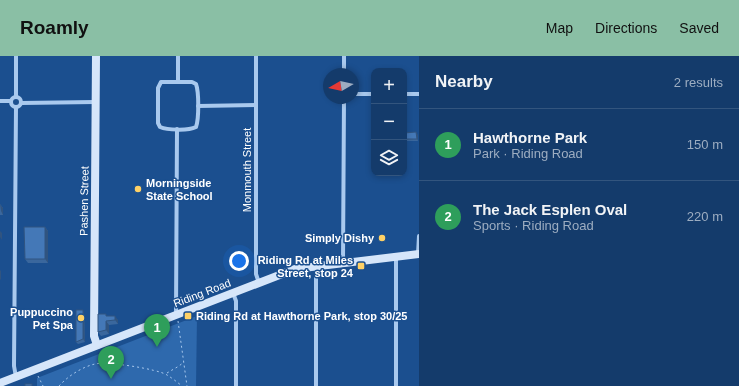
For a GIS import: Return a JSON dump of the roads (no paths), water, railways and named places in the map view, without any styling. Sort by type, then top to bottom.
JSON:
[{"type":"main road","name":"Pashen Street","points":[[96,56],[94,336],[97,345]]},
{"type":"main road","name":"Riding Road","points":[[0,382],[295,269],[419,254]]},
{"type":"street","points":[[16,56],[16,97],[19,98],[21,103]]},
{"type":"street","points":[[178,56],[178,82]]},
{"type":"street","name":"Monmouth Street","points":[[256,56],[256,274],[259,283]]},
{"type":"street","points":[[344,56],[344,68]]},
{"type":"street","points":[[161,82],[178,82],[192,82],[196,84],[198,89],[196,127],[190,129],[162,128],[158,125],[158,88],[161,82]]},
{"type":"street","points":[[359,94],[371,94]]},
{"type":"street","points":[[407,94],[419,94]]},
{"type":"street","points":[[0,101],[11,101],[16,97]]},
{"type":"street","points":[[11,101],[12,105],[16,107]]},
{"type":"street","points":[[16,107],[21,103],[96,102]]},
{"type":"street","points":[[343,263],[344,104]]},
{"type":"street","points":[[198,106],[256,105]]},
{"type":"street","points":[[16,107],[14,366],[16,376]]},
{"type":"street","points":[[176,315],[177,129]]},
{"type":"street","points":[[419,236],[419,254]]},
{"type":"street","points":[[396,256],[396,386]]},
{"type":"street","points":[[316,266],[316,386]]},
{"type":"street","points":[[233,293],[236,301],[236,386]]},
{"type":"place","name":"Morningside State School","points":[[138,189]]},
{"type":"place","name":"Simply Dishy","points":[[382,238]]},
{"type":"place","name":"Riding Rd at Miles Street, stop 24","points":[[361,266]]},
{"type":"place","name":"Riding Rd at Hawthorne Park, stop 30/25","points":[[188,316]]},
{"type":"place","name":"Puppuccino Pet Spa","points":[[81,318]]},
{"type":"place","name":"Hawthorne Park","points":[[157,347]]},
{"type":"place","name":"The Jack Esplen Oval","points":[[111,379]]}]
